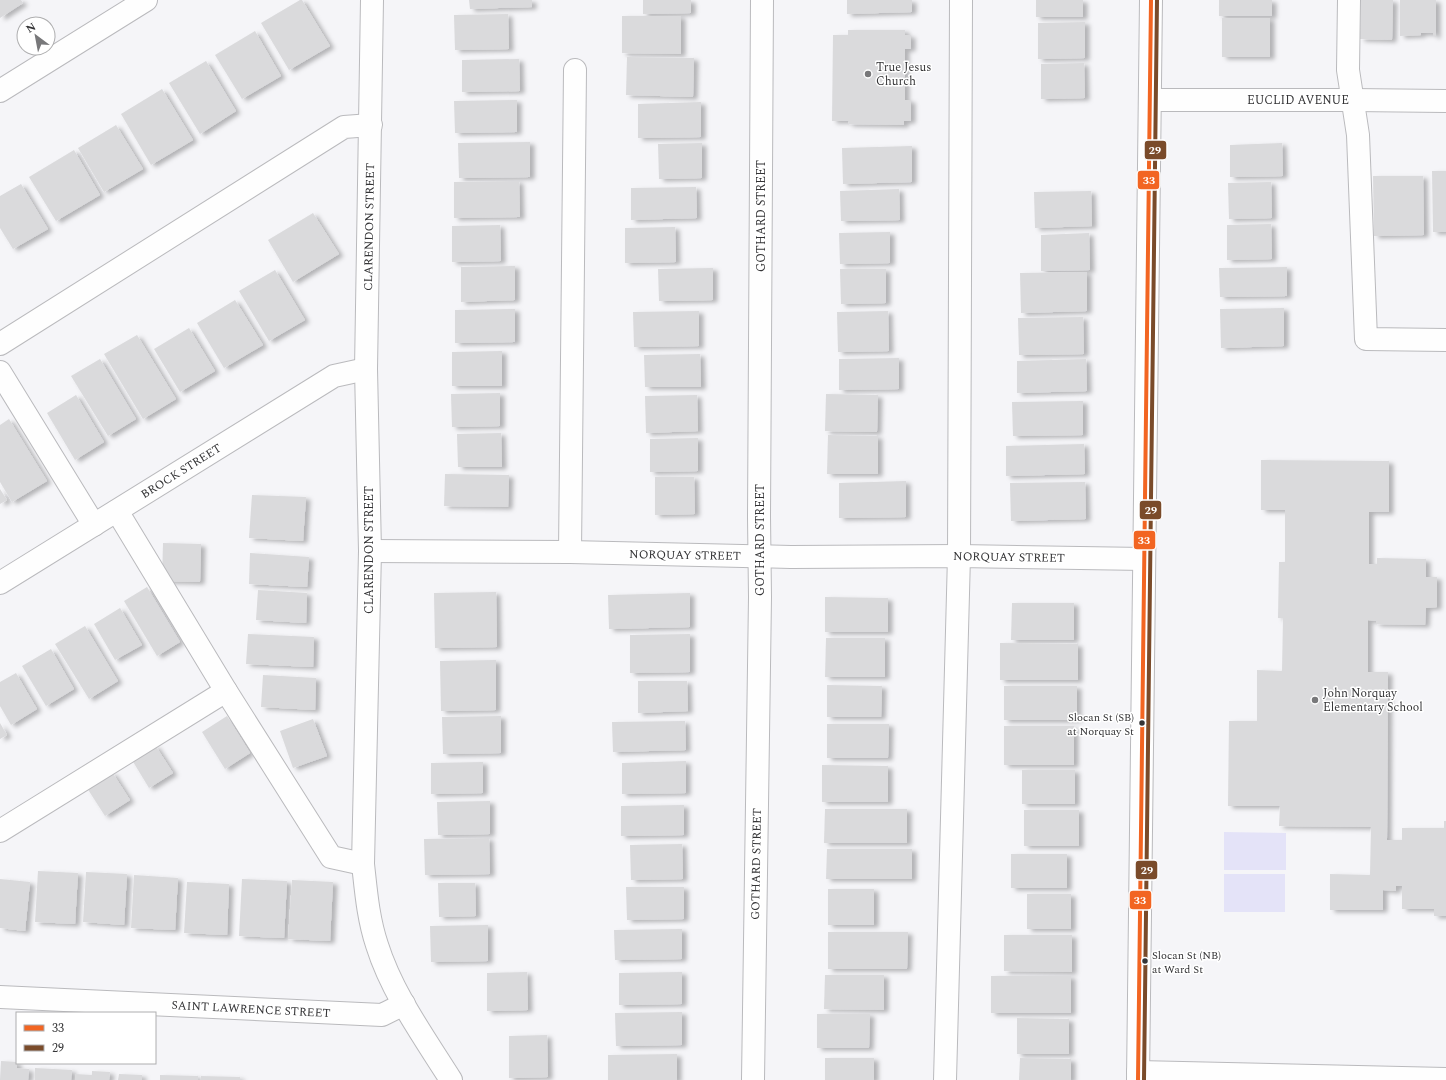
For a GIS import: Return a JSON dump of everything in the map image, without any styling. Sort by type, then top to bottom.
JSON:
[{"type":"street","points":[[0,91],[146,0]]},
{"type":"street","name":"CLARENDON STREET","points":[[372,0],[366,369],[370,551],[363,864],[368,906],[376,944],[389,977],[451,1080]]},
{"type":"street","name":"GOTHARD STREET","points":[[753,1080],[760,556],[762,0]]},
{"type":"street","points":[[945,1080],[958,556],[961,0]]},
{"type":"street","points":[[1151,0],[1138,1076],[1446,1079]]},
{"type":"street","points":[[1349,0],[1348,70],[1358,135],[1366,339],[1446,340]]},
{"type":"street","points":[[570,552],[575,70]]},
{"type":"street","name":"EUCLID AVENUE","points":[[1150,100],[1446,101]]},
{"type":"street","points":[[0,344],[344,127],[371,125]]},
{"type":"street","name":"BROCK STREET","points":[[0,583],[334,376],[366,369]]},
{"type":"street","points":[[0,372],[94,525]]},
{"type":"street","points":[[117,511],[226,691],[331,857],[363,864]]},
{"type":"street","name":"NORQUAY STREET","points":[[370,551],[1144,559]]},
{"type":"street","points":[[0,830],[226,691]]},
{"type":"street","name":"SAINT LAWRENCE STREET","points":[[0,997],[382,1015],[404,1004]]},
{"type":"shaded area","points":[[1224,832],[1286,833],[1286,870],[1224,870]]},
{"type":"shaded area","points":[[1224,874],[1285,874],[1285,912],[1224,912]]},
{"type":"building","points":[[0,0],[21,0],[23,3],[0,18]]},
{"type":"building","points":[[302,0],[330,46],[289,70],[261,23]]},
{"type":"building","points":[[469,0],[532,0],[532,7],[470,9]]},
{"type":"building","points":[[643,0],[691,0],[691,13],[643,14]]},
{"type":"building","points":[[847,0],[912,0],[912,12],[847,14]]},
{"type":"building","points":[[1036,0],[1083,0],[1083,17],[1036,17]]},
{"type":"building","points":[[1219,0],[1272,0],[1272,16],[1219,16]]},
{"type":"building","points":[[1361,0],[1393,0],[1392,40],[1360,39]]},
{"type":"building","points":[[1400,0],[1436,0],[1436,36],[1433,36],[1433,33],[1421,33],[1421,35],[1400,36]]},
{"type":"building","points":[[508,14],[509,49],[455,50],[454,15]]},
{"type":"building","points":[[622,16],[681,16],[681,54],[622,53]]},
{"type":"building","points":[[1222,18],[1270,18],[1270,57],[1222,57]]},
{"type":"building","points":[[1085,22],[1085,58],[1038,59],[1038,23]]},
{"type":"building","name":"True Jesus Church","points":[[848,30],[905,30],[905,35],[911,35],[911,49],[905,49],[905,100],[911,100],[911,121],[904,121],[904,125],[848,124],[849,121],[832,121],[833,35],[848,35]]},
{"type":"building","points":[[255,31],[281,76],[242,99],[215,55]]},
{"type":"building","points":[[627,57],[694,58],[693,97],[626,95]]},
{"type":"building","points":[[519,59],[520,91],[462,92],[462,60]]},
{"type":"building","points":[[206,61],[236,111],[200,134],[169,83]]},
{"type":"building","points":[[1084,63],[1085,98],[1041,99],[1041,64]]},
{"type":"building","points":[[162,89],[193,140],[151,165],[121,114]]},
{"type":"building","points":[[517,100],[517,132],[455,133],[454,101]]},
{"type":"building","points":[[701,102],[701,137],[638,138],[638,104]]},
{"type":"building","points":[[116,125],[143,169],[104,192],[78,148]]},
{"type":"building","points":[[530,142],[530,177],[459,178],[458,143]]},
{"type":"building","points":[[702,143],[702,178],[659,179],[658,144]]},
{"type":"building","points":[[1282,143],[1283,176],[1230,177],[1230,145]]},
{"type":"building","points":[[912,146],[912,182],[843,184],[842,148]]},
{"type":"building","points":[[74,150],[100,195],[56,221],[29,177]]},
{"type":"building","points":[[1432,171],[1446,171],[1446,232],[1433,232]]},
{"type":"building","points":[[1373,176],[1423,176],[1424,235],[1374,236]]},
{"type":"building","points":[[519,181],[520,217],[454,218],[454,182]]},
{"type":"building","points":[[1271,182],[1272,218],[1229,219],[1228,183]]},
{"type":"building","points":[[21,184],[48,229],[13,249],[0,228],[0,196]]},
{"type":"building","points":[[696,187],[697,218],[631,220],[631,188]]},
{"type":"building","points":[[899,189],[900,220],[841,221],[840,191]]},
{"type":"building","points":[[1091,191],[1092,226],[1035,228],[1034,192]]},
{"type":"building","points":[[313,213],[339,254],[293,282],[268,240]]},
{"type":"building","points":[[1271,224],[1272,259],[1227,260],[1227,225]]},
{"type":"building","points":[[500,225],[501,261],[452,262],[452,226]]},
{"type":"building","points":[[675,227],[676,262],[625,263],[625,228]]},
{"type":"building","points":[[890,232],[890,263],[840,264],[839,233]]},
{"type":"building","points":[[1089,233],[1090,270],[1041,271],[1041,235]]},
{"type":"building","points":[[515,266],[515,300],[461,302],[461,267]]},
{"type":"building","points":[[1287,267],[1287,296],[1220,297],[1219,268]]},
{"type":"building","points":[[713,268],[713,300],[659,301],[658,269]]},
{"type":"building","points":[[840,269],[886,269],[886,303],[841,304]]},
{"type":"building","points":[[275,270],[305,320],[269,341],[239,291]]},
{"type":"building","points":[[1087,272],[1087,311],[1021,313],[1020,273]]},
{"type":"building","points":[[235,300],[263,345],[224,368],[197,323]]},
{"type":"building","points":[[1284,308],[1284,346],[1221,348],[1220,309]]},
{"type":"building","points":[[515,309],[515,342],[455,343],[455,310]]},
{"type":"building","points":[[699,311],[699,346],[634,347],[633,312]]},
{"type":"building","points":[[888,311],[889,351],[838,352],[837,312]]},
{"type":"building","points":[[1083,317],[1084,354],[1019,355],[1018,318]]},
{"type":"building","points":[[189,328],[215,371],[180,392],[154,349]]},
{"type":"building","points":[[137,335],[176,399],[143,419],[104,354]]},
{"type":"building","points":[[502,351],[502,386],[452,386],[452,352]]},
{"type":"building","points":[[700,354],[701,387],[645,387],[644,355]]},
{"type":"building","points":[[899,358],[899,389],[839,390],[839,359]]},
{"type":"building","points":[[100,359],[136,419],[108,436],[71,376]]},
{"type":"building","points":[[1086,359],[1087,391],[1017,393],[1017,361]]},
{"type":"building","points":[[500,393],[500,426],[452,427],[451,394]]},
{"type":"building","points":[[826,394],[878,395],[877,432],[825,431]]},
{"type":"building","points":[[76,395],[104,442],[75,460],[47,413]]},
{"type":"building","points":[[697,395],[698,431],[646,433],[645,396]]},
{"type":"building","points":[[1083,401],[1083,435],[1013,436],[1012,402]]},
{"type":"building","points":[[9,419],[47,481],[12,502],[0,482],[0,425]]},
{"type":"building","points":[[501,433],[502,467],[458,467],[457,434]]},
{"type":"building","points":[[828,435],[878,436],[878,474],[827,474]]},
{"type":"building","points":[[698,438],[698,471],[650,472],[650,439]]},
{"type":"building","points":[[1084,444],[1085,474],[1006,476],[1006,446]]},
{"type":"building","points":[[1261,460],[1389,461],[1389,512],[1369,512],[1369,564],[1377,564],[1377,558],[1426,559],[1426,577],[1437,577],[1437,607],[1426,608],[1425,625],[1376,624],[1376,621],[1368,620],[1368,672],[1388,672],[1387,840],[1402,840],[1402,828],[1444,828],[1444,821],[1446,821],[1446,916],[1434,916],[1434,909],[1402,909],[1402,886],[1396,886],[1396,891],[1383,890],[1383,910],[1330,910],[1330,874],[1370,875],[1371,827],[1279,826],[1280,806],[1228,806],[1229,721],[1257,721],[1257,670],[1282,671],[1283,618],[1278,618],[1279,562],[1285,562],[1285,510],[1261,510]]},
{"type":"building","points":[[445,474],[509,475],[508,507],[444,506]]},
{"type":"building","points":[[655,477],[694,477],[695,514],[655,515]]},
{"type":"building","points":[[906,481],[906,517],[839,518],[839,483]]},
{"type":"building","points":[[1085,482],[1086,519],[1011,521],[1010,483]]},
{"type":"building","points":[[0,489],[7,500],[0,504]]},
{"type":"building","points":[[252,495],[306,497],[303,541],[249,538]]},
{"type":"building","points":[[163,543],[201,544],[200,582],[162,581]]},
{"type":"building","points":[[250,553],[309,557],[307,587],[249,584]]},
{"type":"building","points":[[147,587],[180,642],[157,656],[124,601]]},
{"type":"building","points":[[258,590],[307,593],[306,623],[256,620]]},
{"type":"building","points":[[496,592],[497,647],[435,648],[434,593]]},
{"type":"building","points":[[690,593],[690,627],[609,629],[608,595]]},
{"type":"building","points":[[825,597],[888,598],[888,632],[825,632]]},
{"type":"building","points":[[1012,603],[1074,603],[1074,640],[1011,640]]},
{"type":"building","points":[[120,608],[142,645],[115,660],[94,624]]},
{"type":"building","points":[[85,626],[118,681],[89,699],[55,644]]},
{"type":"building","points":[[248,634],[314,637],[313,667],[246,664]]},
{"type":"building","points":[[690,634],[690,672],[630,673],[630,635]]},
{"type":"building","points":[[826,638],[885,638],[885,677],[825,677]]},
{"type":"building","points":[[1000,643],[1078,644],[1078,680],[1000,680]]},
{"type":"building","points":[[51,649],[74,689],[46,706],[22,666]]},
{"type":"building","points":[[496,660],[496,710],[441,711],[440,661]]},
{"type":"building","points":[[16,673],[37,709],[11,725],[0,706],[0,682]]},
{"type":"building","points":[[263,675],[316,678],[315,710],[261,707]]},
{"type":"building","points":[[638,681],[687,681],[688,711],[638,713]]},
{"type":"building","points":[[827,685],[882,686],[881,717],[827,717]]},
{"type":"building","points":[[1004,686],[1077,686],[1077,720],[1004,720]]},
{"type":"building","points":[[227,716],[250,753],[225,769],[202,732]]},
{"type":"building","points":[[501,716],[501,753],[443,754],[442,717]]},
{"type":"building","points":[[313,719],[327,756],[293,768],[280,731]]},
{"type":"building","points":[[685,721],[686,750],[613,752],[612,722]]},
{"type":"building","points":[[0,723],[7,735],[0,739]]},
{"type":"building","points":[[827,724],[889,724],[888,758],[827,758]]},
{"type":"building","points":[[1004,726],[1074,726],[1074,765],[1004,765]]},
{"type":"building","points":[[155,745],[173,773],[149,788],[132,760]]},
{"type":"building","points":[[686,761],[686,793],[622,794],[622,763]]},
{"type":"building","points":[[483,762],[483,793],[431,794],[431,763]]},
{"type":"building","points":[[822,765],[888,766],[888,802],[822,802]]},
{"type":"building","points":[[1022,770],[1075,770],[1075,804],[1022,804]]},
{"type":"building","points":[[112,772],[130,800],[105,816],[87,788]]},
{"type":"building","points":[[490,801],[490,834],[438,835],[437,802]]},
{"type":"building","points":[[684,805],[684,835],[621,836],[621,806]]},
{"type":"building","points":[[825,809],[907,809],[907,843],[824,843]]},
{"type":"building","points":[[1024,810],[1079,810],[1079,846],[1024,846]]},
{"type":"building","points":[[489,838],[490,874],[425,875],[424,839]]},
{"type":"building","points":[[682,844],[683,879],[631,880],[630,845]]},
{"type":"building","points":[[827,849],[912,849],[912,879],[826,879]]},
{"type":"building","points":[[1011,854],[1067,854],[1067,888],[1011,888]]},
{"type":"building","points":[[38,871],[78,873],[75,924],[35,922]]},
{"type":"building","points":[[86,872],[127,874],[124,925],[83,922]]},
{"type":"building","points":[[134,875],[178,878],[175,930],[131,928]]},
{"type":"building","points":[[0,879],[30,882],[25,931],[0,928]]},
{"type":"building","points":[[242,879],[287,881],[284,938],[239,936]]},
{"type":"building","points":[[292,880],[333,882],[330,941],[288,939]]},
{"type":"building","points":[[187,882],[229,884],[227,935],[184,933]]},
{"type":"building","points":[[438,883],[475,883],[476,916],[439,917]]},
{"type":"building","points":[[626,887],[684,887],[684,919],[627,920]]},
{"type":"building","points":[[828,889],[874,889],[874,925],[828,925]]},
{"type":"building","points":[[1027,894],[1071,894],[1071,929],[1027,929]]},
{"type":"building","points":[[488,925],[488,961],[431,962],[430,926]]},
{"type":"building","points":[[682,929],[682,959],[615,960],[614,930]]},
{"type":"building","points":[[828,932],[908,932],[907,969],[828,969]]},
{"type":"building","points":[[1004,935],[1072,935],[1072,972],[1004,971]]},
{"type":"building","points":[[527,972],[528,1010],[487,1011],[487,973]]},
{"type":"building","points":[[682,972],[682,1004],[619,1005],[619,973]]},
{"type":"building","points":[[825,975],[884,975],[884,1010],[824,1009]]},
{"type":"building","points":[[991,976],[1071,976],[1071,1013],[991,1013]]},
{"type":"building","points":[[682,1012],[682,1045],[616,1046],[615,1013]]},
{"type":"building","points":[[817,1014],[870,1014],[869,1048],[817,1048]]},
{"type":"building","points":[[1017,1018],[1069,1019],[1069,1054],[1017,1054]]},
{"type":"building","points":[[547,1035],[548,1077],[509,1078],[509,1036]]},
{"type":"building","points":[[677,1054],[677,1080],[608,1080],[608,1055]]},
{"type":"building","points":[[825,1058],[874,1058],[874,1080],[825,1080]]},
{"type":"building","points":[[1020,1058],[1071,1059],[1071,1080],[1019,1080]]},
{"type":"building","points":[[1,1061],[16,1062],[17,1068],[29,1069],[28,1080],[0,1080]]},
{"type":"building","points":[[35,1068],[72,1070],[71,1080],[35,1080]]},
{"type":"building","points":[[92,1071],[110,1072],[109,1080],[75,1080],[75,1074],[92,1075]]},
{"type":"building","points":[[119,1074],[142,1075],[142,1080],[118,1080]]},
{"type":"building","points":[[160,1075],[198,1076],[198,1080],[160,1080]]},
{"type":"building","points":[[201,1076],[240,1077],[240,1080],[200,1080]]},
{"type":"transit line","name":"33","points":[[1138,1080],[1151,0]]},
{"type":"transit line","name":"29","points":[[1144,1080],[1157,0]]},
{"type":"place","name":"True Jesus Church","points":[[868,74]]},
{"type":"place","name":"John Norquay Elementary School","points":[[1315,700]]},
{"type":"place","name":"Slocan St (SB) at Norquay St","points":[[1142,723]]},
{"type":"place","name":"Slocan St (NB) at Ward St","points":[[1145,961]]}]
